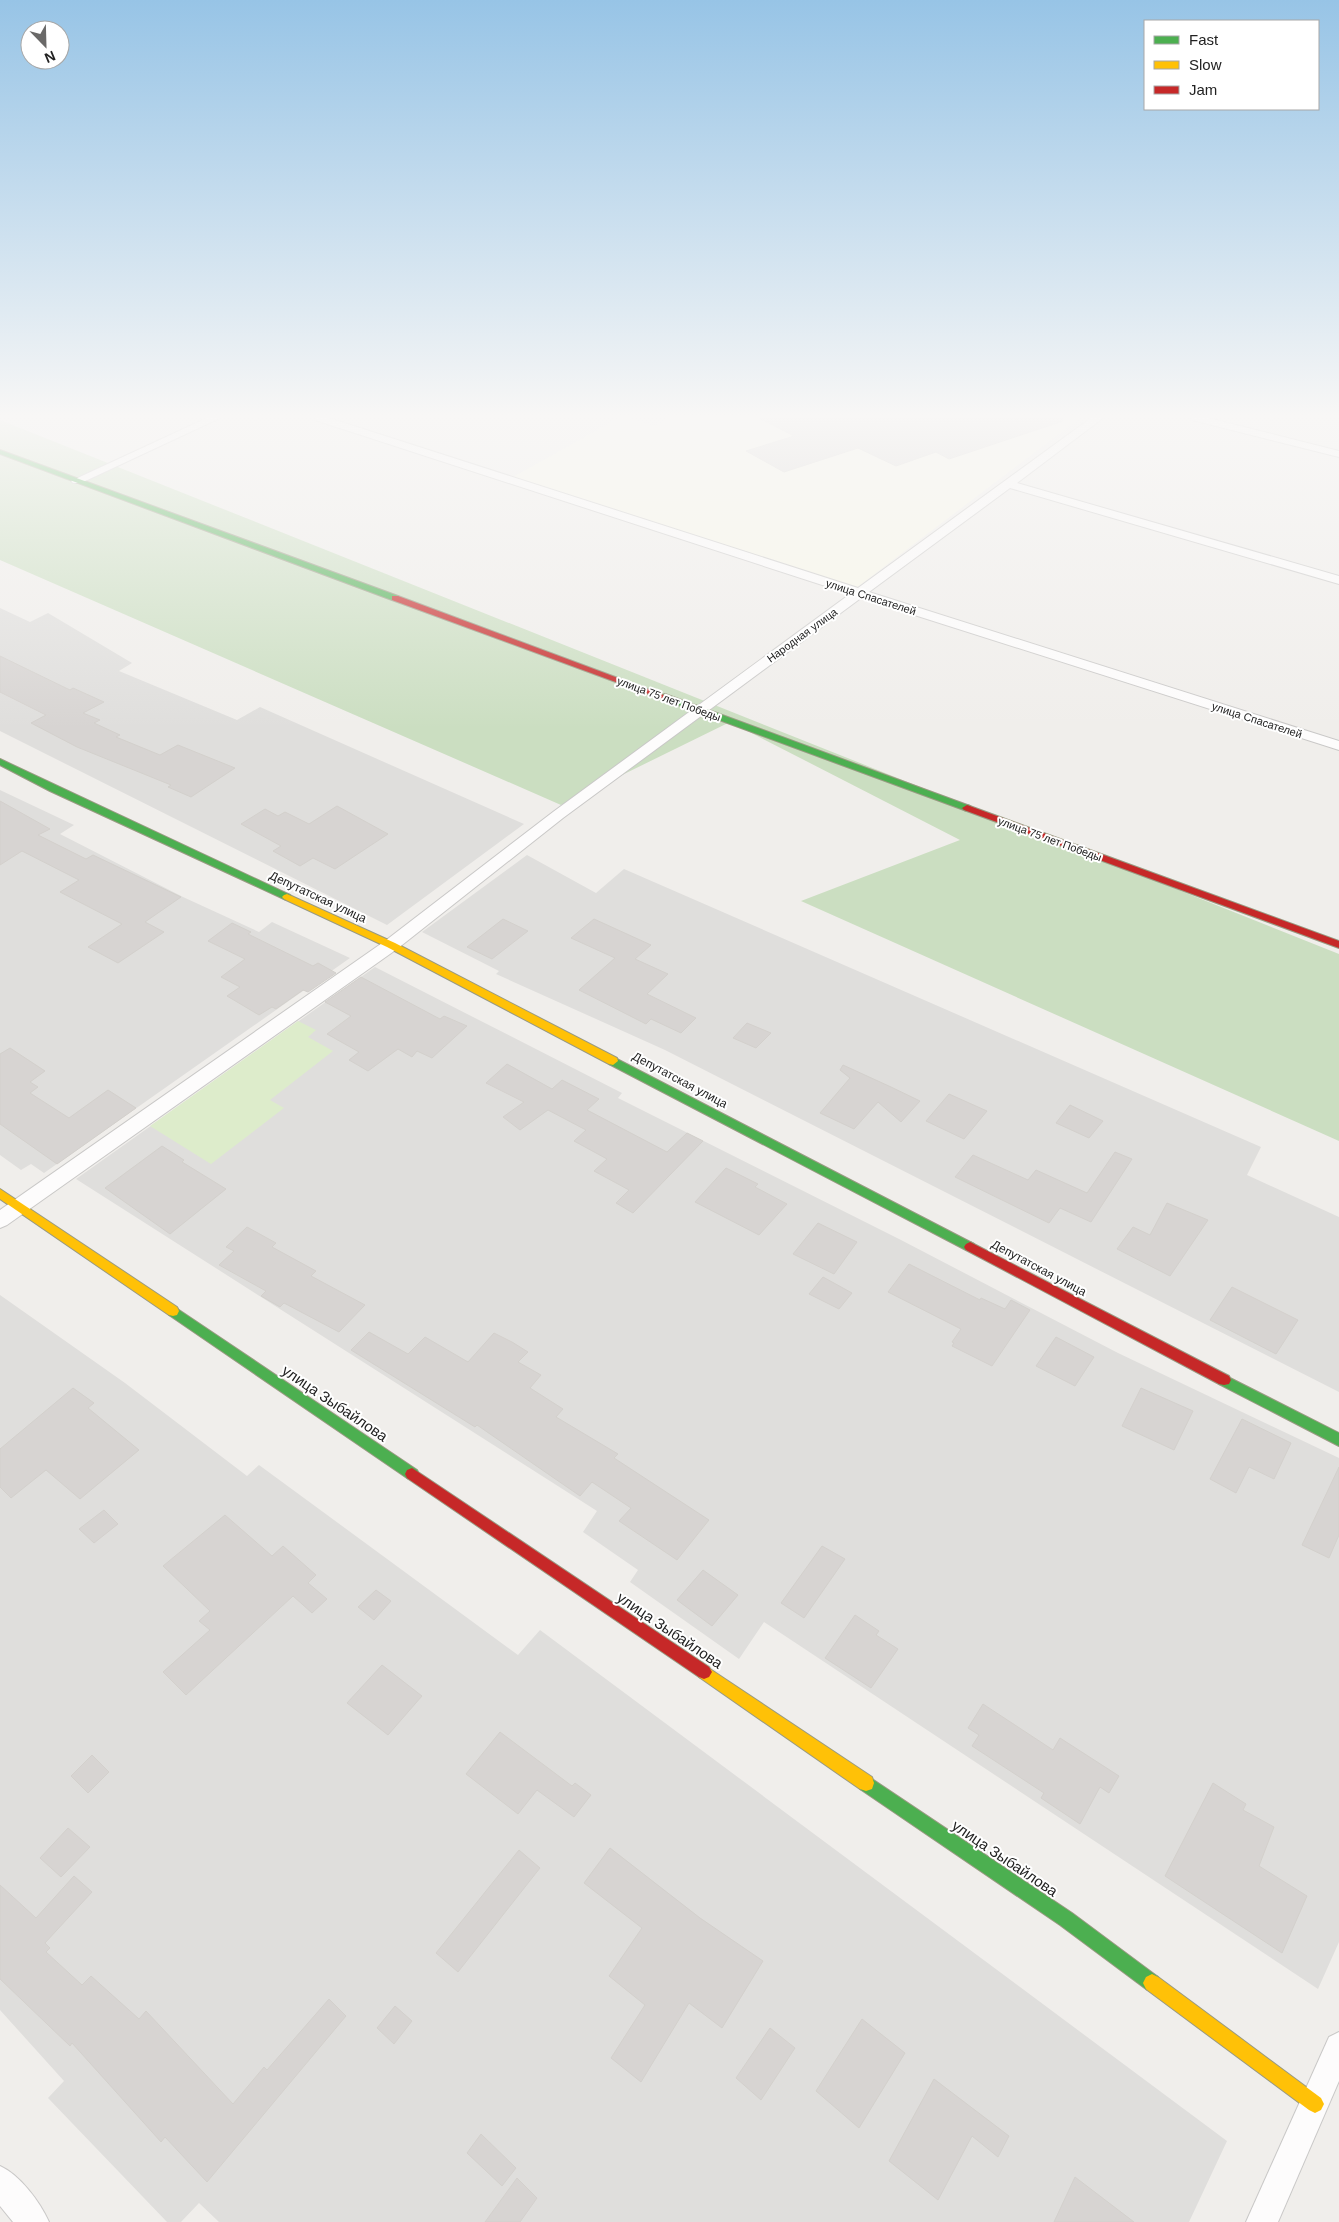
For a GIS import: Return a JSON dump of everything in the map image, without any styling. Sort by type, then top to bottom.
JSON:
[{"type":"street","name":"улица 75 лет Победы","points":[[188,522],[1339,945]]},
{"type":"street","name":"улица Спасателей","points":[[639,522],[1339,746]]},
{"type":"street","name":"Народная улица","points":[[0,1220],[391,945],[558,815],[956,522]]},
{"type":"street","points":[[1138,522],[1339,580]]},
{"type":"street","name":"Депутатская улица","points":[[0,762],[53,789],[391,945],[1339,1440]]},
{"type":"street","name":"улица Зыбайлова","points":[[0,1193],[1066,1919],[1315,2104]]},
{"type":"street","points":[[1262,2222],[1339,2047]]},
{"type":"street","points":[[0,2182],[33,2222]]},
{"type":"shaded area","points":[[651,522],[943,522],[856,588]]},
{"type":"shaded area","points":[[0,608],[30,622],[48,613],[132,663],[119,671],[237,720],[260,707],[524,824],[387,925],[0,731]]},
{"type":"shaded area","points":[[0,790],[74,825],[60,834],[183,897],[259,932],[272,922],[350,958],[44,1173],[31,1164],[21,1170],[0,1155]]},
{"type":"shaded area","points":[[527,855],[596,893],[624,869],[1261,1147],[1247,1175],[1339,1217],[1339,1392],[665,1050],[496,974],[499,971],[422,932]]},
{"type":"shaded area","points":[[375,967],[622,1093],[618,1098],[901,1240],[1118,1353],[1339,1458],[1339,1942],[1318,1989],[764,1622],[739,1659],[630,1582],[638,1570],[583,1532],[597,1511],[76,1179]]},
{"type":"shaded area","points":[[0,1295],[125,1383],[247,1476],[259,1465],[518,1655],[540,1630],[1227,2141],[1189,2222],[219,2222],[199,2203],[181,2222],[167,2222],[48,2098],[64,2081],[0,2010]]},
{"type":"green space","points":[[0,522],[255,522],[1339,954],[1339,1141],[801,901],[960,840],[730,722],[561,805],[0,560]]},
{"type":"green space","points":[[298,1021],[316,1030],[308,1037],[333,1051],[270,1100],[284,1108],[211,1164],[150,1126]]},
{"type":"building","points":[[0,656],[70,690],[73,688],[104,702],[83,713],[100,720],[94,723],[120,735],[116,737],[160,755],[178,745],[235,768],[191,797],[168,787],[171,785],[77,747],[31,723],[46,715],[0,692]]},
{"type":"building","points":[[0,801],[50,829],[38,835],[86,859],[93,855],[181,897],[145,922],[164,932],[118,963],[88,947],[122,924],[60,892],[79,880],[22,851],[0,865]]},
{"type":"building","points":[[337,806],[388,834],[335,869],[313,858],[300,866],[273,851],[281,846],[241,824],[265,809],[278,816],[285,812],[309,824]]},
{"type":"building","points":[[503,919],[528,931],[492,959],[467,947]]},
{"type":"building","points":[[594,919],[651,945],[635,959],[668,974],[647,994],[696,1018],[681,1033],[651,1019],[646,1024],[579,990],[615,958],[571,938]]},
{"type":"building","points":[[232,923],[251,932],[248,934],[313,966],[318,963],[336,973],[308,992],[303,990],[276,1009],[272,1007],[259,1015],[227,996],[240,987],[221,977],[245,959],[208,941]]},
{"type":"building","points":[[361,977],[440,1019],[444,1016],[467,1026],[432,1058],[417,1051],[412,1057],[398,1049],[368,1071],[349,1060],[359,1052],[327,1034],[351,1016],[325,1002]]},
{"type":"building","points":[[747,1023],[771,1033],[756,1048],[733,1038]]},
{"type":"building","points":[[10,1048],[45,1071],[30,1082],[38,1087],[30,1093],[69,1118],[108,1090],[136,1108],[57,1164],[0,1124],[0,1054]]},
{"type":"building","points":[[507,1064],[552,1089],[562,1080],[599,1099],[587,1110],[667,1152],[687,1133],[703,1141],[633,1213],[616,1203],[629,1190],[594,1171],[607,1159],[574,1141],[586,1130],[548,1110],[520,1130],[503,1117],[524,1102],[486,1083]]},
{"type":"building","points":[[843,1065],[920,1101],[901,1122],[878,1102],[854,1129],[820,1113],[850,1078],[840,1070]]},
{"type":"building","points":[[949,1094],[987,1111],[964,1139],[926,1121]]},
{"type":"building","points":[[1070,1105],[1103,1121],[1089,1138],[1056,1123]]},
{"type":"building","points":[[162,1146],[184,1160],[182,1162],[226,1189],[170,1234],[105,1188]]},
{"type":"building","points":[[1115,1152],[1132,1159],[1091,1222],[1060,1208],[1049,1223],[955,1177],[973,1155],[1028,1180],[1036,1170],[1087,1193]]},
{"type":"building","points":[[726,1168],[758,1184],[755,1187],[787,1204],[759,1235],[695,1202]]},
{"type":"building","points":[[1167,1203],[1208,1220],[1170,1276],[1117,1249],[1133,1227],[1150,1235]]},
{"type":"building","points":[[818,1223],[857,1242],[834,1274],[793,1254]]},
{"type":"building","points":[[247,1227],[276,1243],[272,1247],[316,1271],[311,1276],[365,1305],[339,1332],[284,1303],[280,1307],[261,1296],[266,1291],[219,1265],[234,1251],[226,1247]]},
{"type":"building","points":[[909,1264],[980,1300],[981,1298],[1005,1309],[1011,1300],[1030,1310],[992,1366],[952,1346],[954,1343],[952,1342],[961,1329],[888,1292]]},
{"type":"building","points":[[823,1277],[852,1293],[839,1309],[809,1294]]},
{"type":"building","points":[[1232,1287],[1298,1320],[1276,1354],[1210,1320]]},
{"type":"building","points":[[369,1332],[408,1354],[425,1337],[468,1362],[494,1333],[512,1342],[528,1352],[518,1362],[541,1375],[530,1388],[563,1409],[556,1417],[618,1454],[614,1458],[709,1520],[677,1560],[619,1521],[631,1508],[592,1482],[580,1496],[477,1425],[475,1427],[351,1350]]},
{"type":"building","points":[[1056,1337],[1094,1357],[1075,1386],[1036,1366]]},
{"type":"building","points":[[73,1388],[94,1403],[88,1408],[139,1450],[80,1499],[46,1470],[11,1498],[0,1487],[0,1449]]},
{"type":"building","points":[[1141,1388],[1193,1411],[1174,1450],[1122,1426]]},
{"type":"building","points":[[1242,1419],[1291,1443],[1274,1479],[1249,1467],[1236,1493],[1210,1479]]},
{"type":"building","points":[[1339,1467],[1339,1535],[1329,1558],[1302,1545]]},
{"type":"building","points":[[104,1510],[118,1524],[94,1543],[79,1529]]},
{"type":"building","points":[[225,1515],[272,1556],[283,1546],[316,1575],[308,1583],[327,1599],[312,1613],[293,1596],[186,1695],[163,1672],[210,1630],[199,1621],[210,1611],[163,1566]]},
{"type":"building","points":[[822,1546],[845,1559],[804,1618],[781,1603]]},
{"type":"building","points":[[703,1570],[738,1595],[712,1626],[677,1600]]},
{"type":"building","points":[[376,1590],[391,1601],[374,1620],[358,1607]]},
{"type":"building","points":[[855,1615],[879,1631],[876,1635],[898,1649],[871,1688],[825,1658]]},
{"type":"building","points":[[382,1665],[422,1696],[388,1735],[347,1703]]},
{"type":"building","points":[[983,1704],[1053,1750],[1060,1738],[1119,1776],[1109,1793],[1100,1787],[1080,1824],[1041,1798],[1044,1793],[972,1746],[979,1735],[968,1728]]},
{"type":"building","points":[[500,1732],[572,1786],[575,1783],[591,1795],[574,1817],[537,1790],[518,1814],[466,1774]]},
{"type":"building","points":[[92,1755],[109,1772],[88,1793],[71,1776]]},
{"type":"building","points":[[1213,1783],[1246,1804],[1243,1810],[1274,1827],[1259,1866],[1307,1896],[1282,1953],[1165,1876]]},
{"type":"building","points":[[68,1828],[90,1847],[61,1877],[40,1858]]},
{"type":"building","points":[[610,1848],[700,1918],[763,1961],[722,2028],[689,2003],[641,2082],[611,2058],[645,2005],[609,1976],[642,1928],[584,1883]]},
{"type":"building","points":[[519,1850],[540,1868],[458,1972],[436,1953]]},
{"type":"building","points":[[74,1876],[92,1892],[45,1943],[50,1948],[46,1952],[82,1985],[91,1976],[139,2019],[146,2011],[233,2104],[264,2067],[267,2070],[329,1999],[346,2016],[207,2182],[165,2137],[161,2142],[72,2043],[70,2046],[0,1979],[0,1885],[36,1918]]},
{"type":"building","points":[[395,2006],[412,2021],[394,2044],[377,2028]]},
{"type":"building","points":[[862,2019],[905,2053],[859,2128],[816,2091]]},
{"type":"building","points":[[770,2028],[795,2048],[761,2100],[736,2078]]},
{"type":"building","points":[[934,2079],[1009,2136],[998,2157],[972,2136],[938,2200],[889,2161]]},
{"type":"building","points":[[481,2134],[516,2168],[502,2186],[467,2153]]},
{"type":"building","points":[[1075,2177],[1134,2222],[1054,2222]]},
{"type":"building","points":[[517,2178],[537,2198],[520,2222],[485,2222]]},
{"type":"traffic: fast","points":[[189,522],[395,598]]},
{"type":"traffic: fast","points":[[665,697],[967,808]]},
{"type":"traffic: fast","points":[[0,762],[53,789],[287,897]]},
{"type":"traffic: fast","points":[[613,1061],[970,1247]]},
{"type":"traffic: fast","points":[[173,1311],[412,1474]]},
{"type":"traffic: fast","points":[[1224,1380],[1339,1440]]},
{"type":"traffic: fast","points":[[866,1783],[1066,1919],[1152,1983]]},
{"type":"traffic: slow","points":[[287,897],[391,945],[613,1061]]},
{"type":"traffic: slow","points":[[0,1193],[173,1311]]},
{"type":"traffic: slow","points":[[704,1672],[866,1783]]},
{"type":"traffic: slow","points":[[1152,1983],[1315,2104]]},
{"type":"traffic: jam","points":[[395,598],[665,697]]},
{"type":"traffic: jam","points":[[967,808],[1339,945]]},
{"type":"traffic: jam","points":[[970,1247],[1224,1380]]},
{"type":"traffic: jam","points":[[412,1474],[704,1672]]}]
